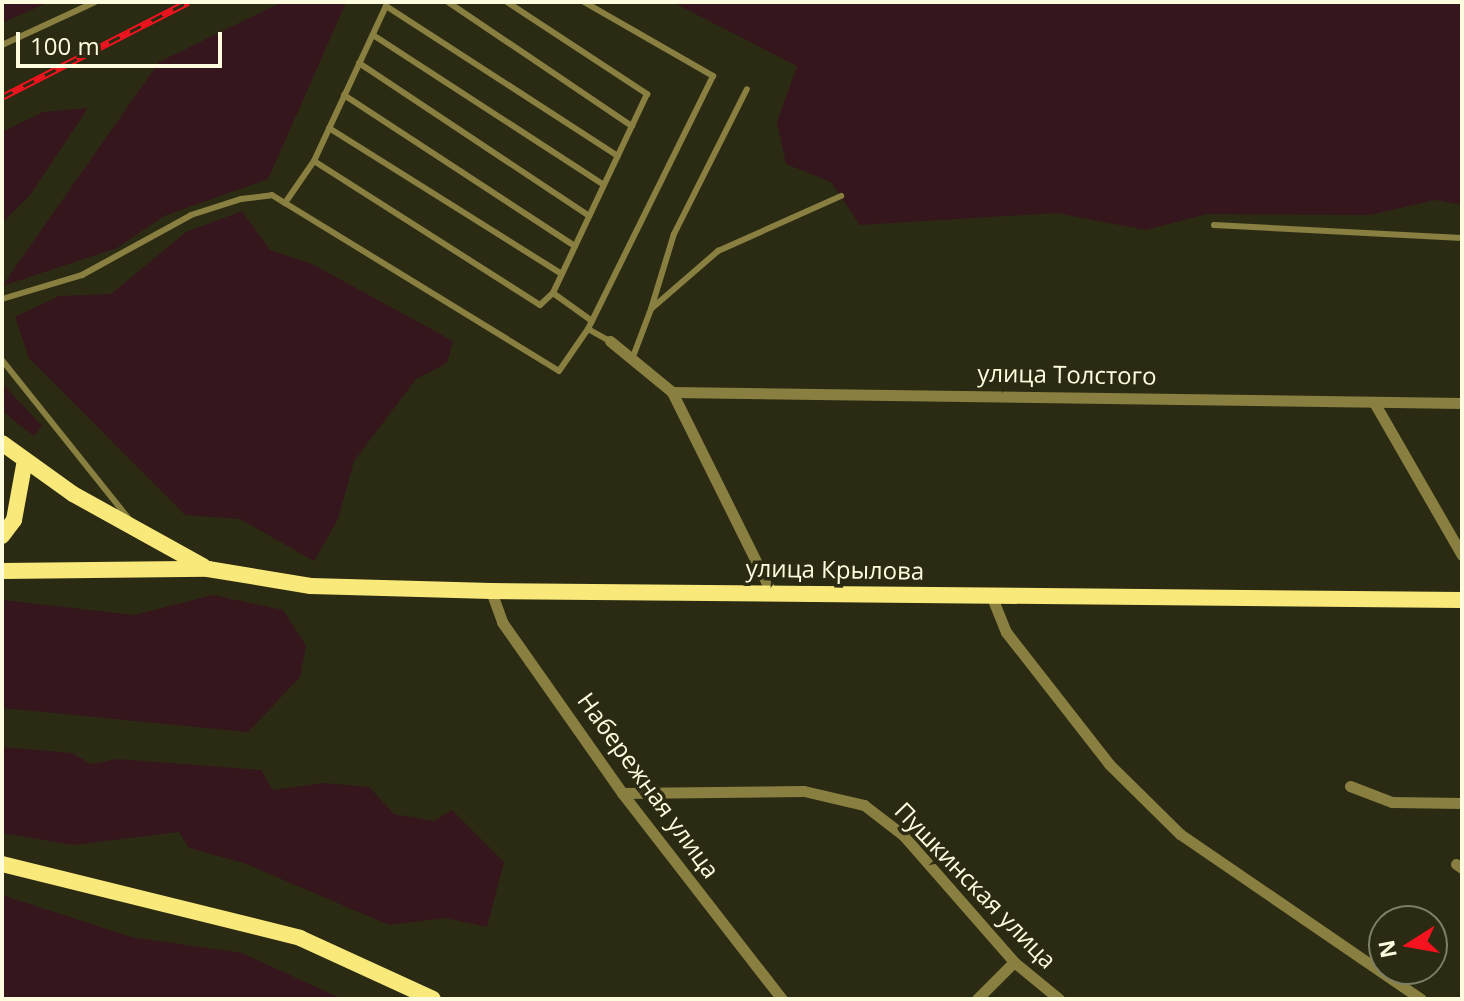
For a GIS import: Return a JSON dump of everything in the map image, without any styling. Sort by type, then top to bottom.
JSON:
[{"type":"main road","points":[[2,443],[137,532],[208,569]]},
{"type":"main road","points":[[2,536],[14,520],[25,460]]},
{"type":"main road","points":[[2,571],[208,569]]},
{"type":"main road","name":"улица Крылова","points":[[208,569],[311,586],[491,591],[771,591],[1462,600]]},
{"type":"main road","points":[[2,864],[339,953],[433,999]]},
{"type":"street","points":[[610,341],[634,354],[672,392],[771,591]]},
{"type":"street","name":"улица Толстого","points":[[672,392],[1462,403]]},
{"type":"street","points":[[1375,404],[1462,555]]},
{"type":"street","name":"Набережная улица","points":[[491,591],[502,622],[622,793],[782,999]]},
{"type":"street","points":[[991,595],[1006,632],[1092,742],[1180,834],[1421,999]]},
{"type":"street","points":[[1350,786],[1392,802],[1462,803]]},
{"type":"street","name":"Пушкинская улица","points":[[622,793],[804,791],[864,805],[903,835],[1014,962],[1059,999]]},
{"type":"street","points":[[977,999],[1014,962]]},
{"type":"lane","points":[[2,45],[95,2]]},
{"type":"lane","points":[[448,2],[632,126]]},
{"type":"lane","points":[[314,161],[540,305],[553,293],[647,94],[507,2]]},
{"type":"lane","points":[[2,299],[82,275],[191,215],[241,199],[272,195],[559,371],[588,329],[713,76],[584,2]]},
{"type":"lane","points":[[285,203],[314,161],[386,6],[402,12],[618,156]]},
{"type":"lane","points":[[373,35],[604,185]]},
{"type":"lane","points":[[359,63],[589,216]]},
{"type":"lane","points":[[634,354],[674,234],[747,89]]},
{"type":"lane","points":[[344,95],[575,246]]},
{"type":"lane","points":[[329,128],[562,274]]},
{"type":"lane","points":[[651,309],[718,251],[841,196]]},
{"type":"lane","points":[[1214,225],[1462,238]]},
{"type":"lane","points":[[553,293],[592,321]]},
{"type":"lane","points":[[588,329],[610,341]]},
{"type":"lane","points":[[2,360],[137,532]]},
{"type":"shaded area","points":[[2,2],[49,2],[2,23]]},
{"type":"shaded area","points":[[282,2],[346,3],[268,179],[164,216],[117,248],[2,286],[159,62]]},
{"type":"shaded area","points":[[672,2],[1462,2],[1462,205],[1435,200],[1370,215],[1207,214],[1146,230],[1056,213],[860,225],[831,182],[786,164],[777,122],[797,66]]},
{"type":"shaded area","points":[[88,108],[31,194],[2,223],[2,132],[43,112]]},
{"type":"shaded area","points":[[242,211],[270,250],[312,264],[453,341],[447,363],[416,379],[354,461],[338,519],[314,561],[240,519],[185,515],[29,358],[15,317],[59,296],[111,294],[186,232]]},
{"type":"shaded area","points":[[2,383],[42,426],[34,436],[2,411]]},
{"type":"shaded area","points":[[213,595],[283,610],[306,646],[300,677],[248,732],[2,708],[2,600],[134,615]]},
{"type":"shaded area","points":[[2,747],[72,753],[91,764],[117,759],[261,770],[273,790],[324,783],[369,787],[394,814],[434,821],[452,810],[504,862],[487,927],[445,918],[389,925],[244,863],[189,848],[179,832],[72,845],[2,833]]},
{"type":"shaded area","points":[[2,895],[131,937],[242,953],[342,999],[2,999]]},
{"type":"railway","points":[[2,97],[188,2]]}]
